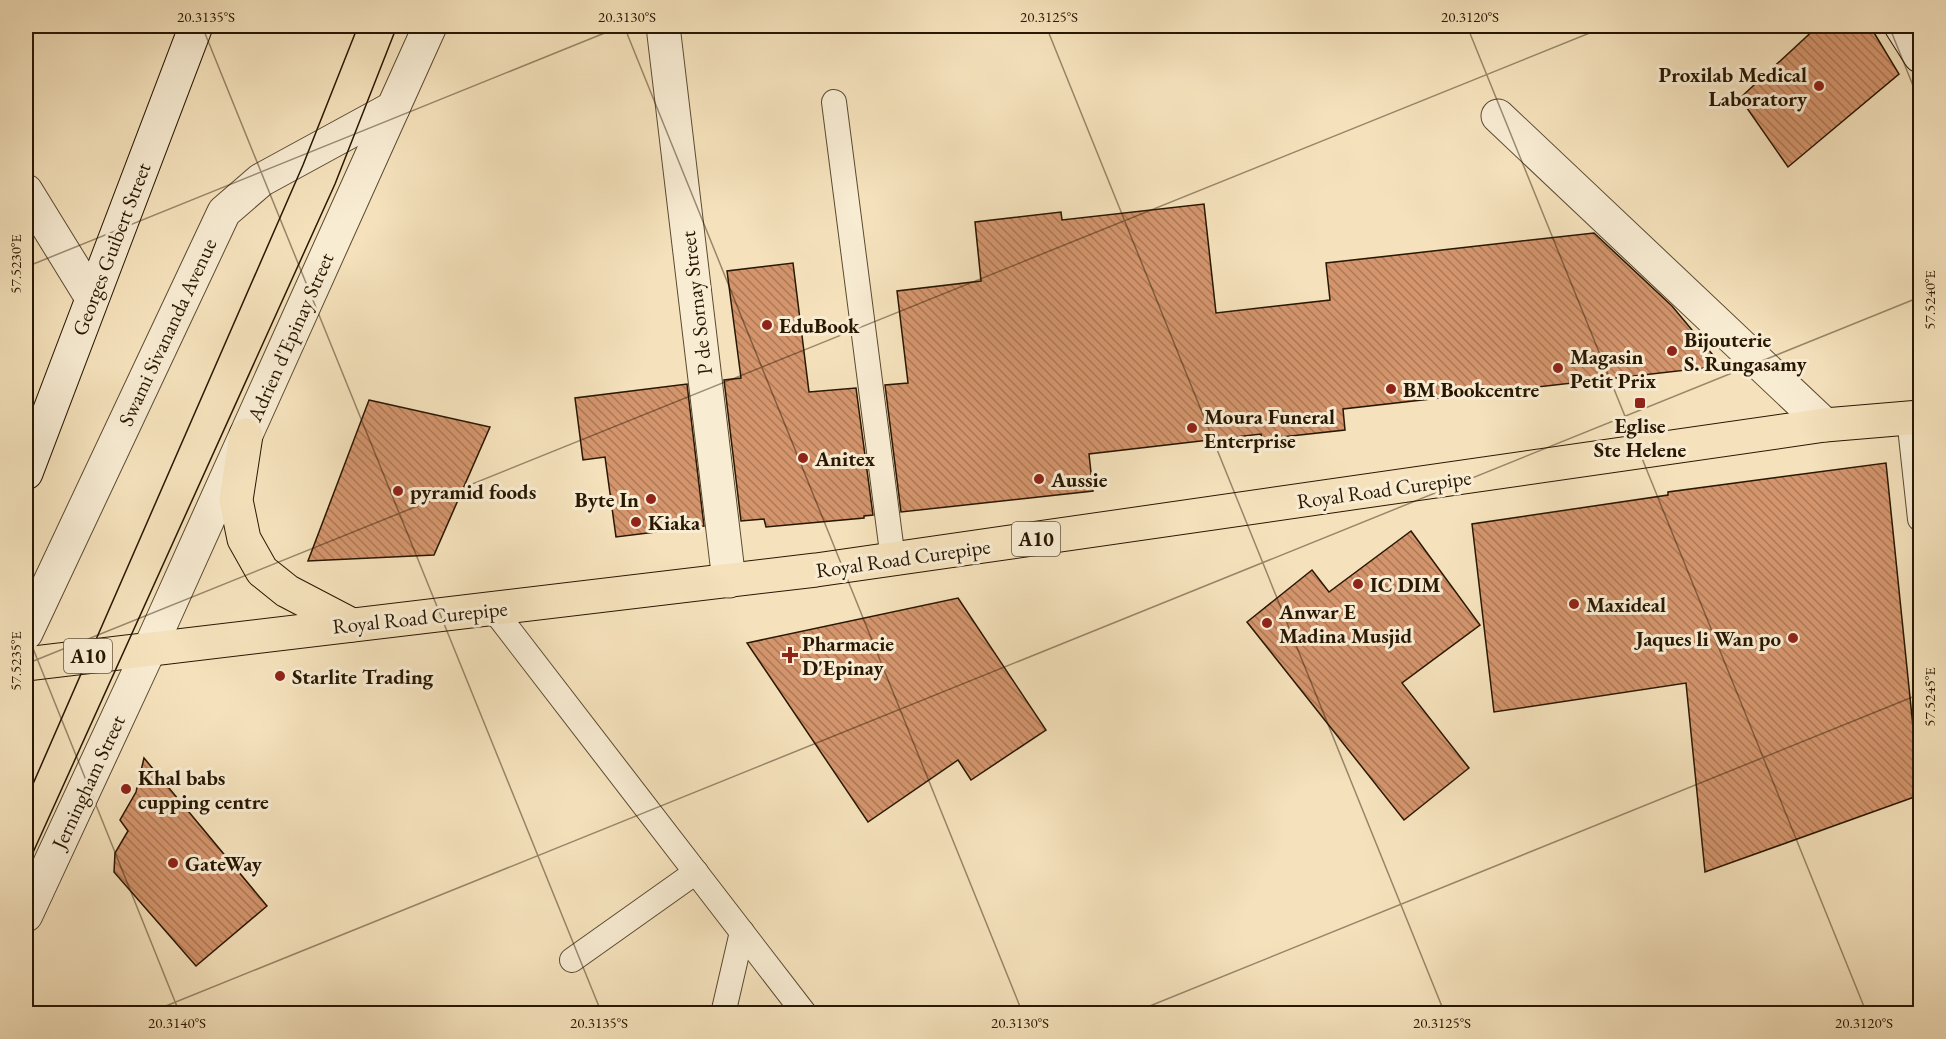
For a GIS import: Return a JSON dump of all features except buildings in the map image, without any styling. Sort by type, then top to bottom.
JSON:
[{"type":"main road","name":"Royal Road Curepipe","points":[[26,664],[893,560],[1825,425],[1915,418]]},
{"type":"main road","points":[[246,435],[236,500],[244,538],[262,571],[287,591],[352,625]]},
{"type":"street","name":"Georges Guibert Street","points":[[26,473],[196,26]]},
{"type":"street","name":"Adrien d'Epinay Street","points":[[150,648],[430,26]]},
{"type":"street","name":"P de Sornay Street","points":[[663,26],[729,581]]},
{"type":"street","points":[[1901,26],[1920,56]]},
{"type":"street","name":"Swami Sivananda Avenue","points":[[26,633],[224,212],[261,180],[393,108]]},
{"type":"street","points":[[1498,116],[1825,425]]},
{"type":"street","points":[[26,191],[92,298]]},
{"type":"street","name":"Jerningham Street","points":[[26,915],[150,648]]},
{"type":"lane","points":[[834,102],[893,560]]},
{"type":"lane","points":[[1915,418],[1920,519]]},
{"type":"lane","points":[[493,609],[806,1014]]},
{"type":"lane","points":[[572,960],[696,872]]},
{"type":"lane","points":[[723,1014],[742,932]]},
{"type":"tram line","points":[[26,800],[303,165],[358,26]]},
{"type":"tram line","points":[[26,868],[335,184],[397,26]]},
{"type":"place","name":"Proxilab Medical Laboratory","points":[[1819,86]]},
{"type":"place","name":"EduBook","points":[[767,325]]},
{"type":"place","name":"Bijouterie S. Rungasamy","points":[[1672,351]]},
{"type":"place","name":"Magasin Petit Prix","points":[[1558,368]]},
{"type":"place","name":"BM Bookcentre","points":[[1391,389]]},
{"type":"place","name":"Eglise Ste Helene","points":[[1640,403]]},
{"type":"place","name":"Moura Funeral Enterprise","points":[[1192,428]]},
{"type":"place","name":"Anitex","points":[[803,458]]},
{"type":"place","name":"Aussie","points":[[1039,479]]},
{"type":"place","name":"pyramid foods","points":[[398,491]]},
{"type":"place","name":"Byte In","points":[[651,499]]},
{"type":"place","name":"Kiaka","points":[[636,522]]},
{"type":"place","name":"IC DIM","points":[[1358,584]]},
{"type":"place","name":"Maxideal","points":[[1574,604]]},
{"type":"place","name":"Anwar E Madina Musjid","points":[[1267,623]]},
{"type":"place","name":"Jaques li Wan po","points":[[1793,638]]},
{"type":"place","name":"Pharmacie D'Epinay","points":[[790,655]]},
{"type":"place","name":"Starlite Trading","points":[[280,676]]},
{"type":"place","name":"Khal babs cupping centre","points":[[126,789]]},
{"type":"place","name":"GateWay","points":[[173,863]]}]
